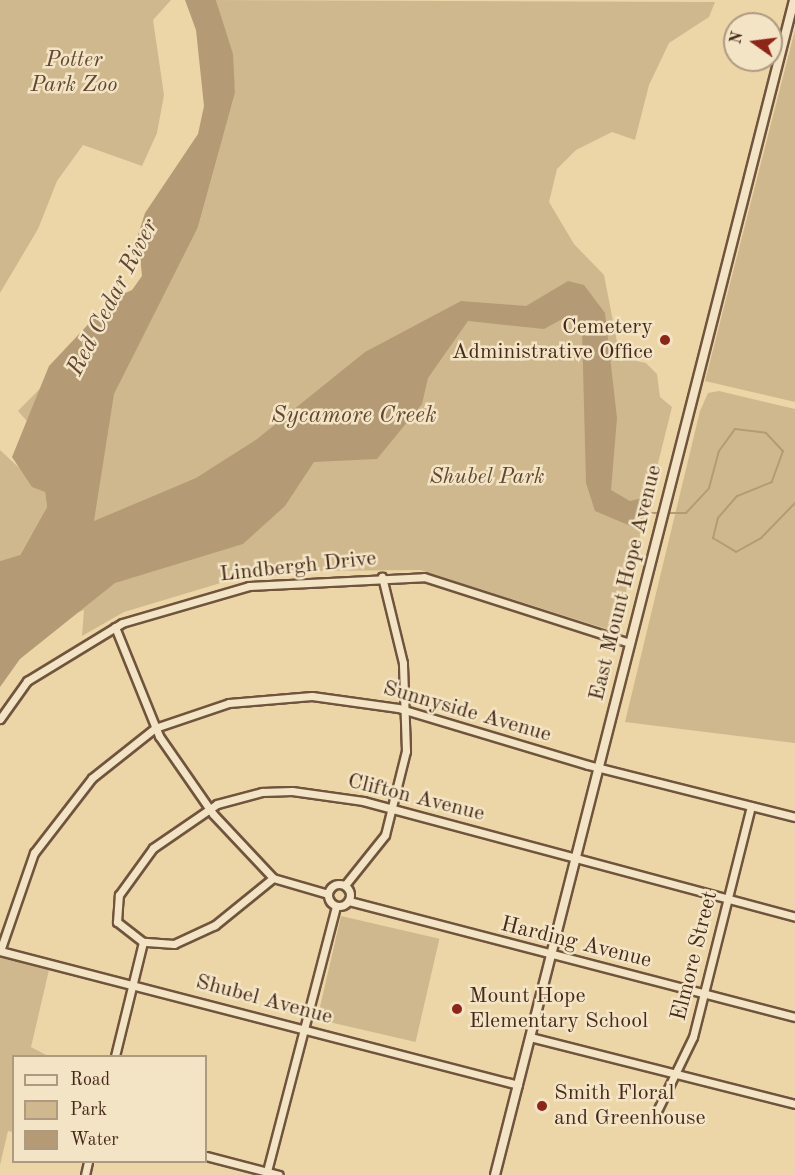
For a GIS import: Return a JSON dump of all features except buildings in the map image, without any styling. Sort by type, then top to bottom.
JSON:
[{"type":"street","name":"East Mount Hope Avenue","points":[[495,1175],[794,0]]},
{"type":"street","name":"Lindbergh Drive","points":[[0,719],[27,681],[115,627],[227,589],[382,577],[424,577],[629,643]]},
{"type":"street","points":[[345,885],[385,835],[394,809],[406,710],[403,663],[382,577]]},
{"type":"street","points":[[115,627],[155,728],[208,808],[273,878],[328,894],[336,906],[267,1173]]},
{"type":"street","name":"Sunnyside Avenue","points":[[0,951],[23,878],[51,827],[92,778],[155,728],[202,708],[287,696],[406,710],[598,767],[795,817]]},
{"type":"street","name":"Clifton Avenue","points":[[142,942],[117,922],[119,895],[153,848],[208,808],[237,796],[292,791],[394,809],[574,861],[795,917]]},
{"type":"street","name":"Elmore Street","points":[[658,1109],[676,1074],[704,994],[751,806]]},
{"type":"street","points":[[115,1055],[134,985],[142,942],[162,945],[197,937],[273,878]]},
{"type":"street","points":[[328,894],[334,884],[345,885]]},
{"type":"street","points":[[336,906],[349,901],[345,885]]},
{"type":"street","name":"Harding Avenue","points":[[349,901],[795,1017]]},
{"type":"street","name":"Shubel Avenue","points":[[0,951],[518,1084]]},
{"type":"street","points":[[530,1037],[795,1104]]},
{"type":"street","points":[[207,1156],[279,1175]]},
{"type":"green space","name":"Potter Park Zoo","points":[[0,0],[171,0],[153,20],[164,95],[157,133],[142,166],[83,145],[57,181],[38,229],[0,293]]},
{"type":"green space","name":"Shubel Park","points":[[216,0],[715,2],[709,17],[669,43],[649,85],[635,140],[612,132],[576,150],[557,169],[549,202],[574,244],[604,275],[620,357],[646,363],[657,374],[660,397],[672,407],[616,632],[420,570],[314,571],[224,582],[124,612],[82,636],[84,610],[71,615],[36,431],[18,411],[198,227],[235,93],[231,50]]},
{"type":"green space","points":[[795,30],[795,402],[705,381]]},
{"type":"green space","points":[[719,391],[795,409],[795,743],[625,722],[700,411],[708,393]]},
{"type":"green space","points":[[0,450],[45,492],[47,507],[19,556],[0,561]]},
{"type":"green space","points":[[341,916],[439,939],[416,1042],[317,1019]]},
{"type":"green space","points":[[0,957],[49,970],[31,1047],[46,1055],[12,1055],[12,1132],[8,1131],[0,1165]]},
{"type":"water","points":[[185,0],[216,0],[233,54],[235,93],[198,227],[114,394],[94,521],[196,478],[257,439],[365,352],[461,301],[526,306],[568,281],[584,285],[605,313],[617,418],[611,490],[630,501],[646,497],[640,530],[595,511],[586,483],[582,330],[568,316],[544,329],[468,321],[428,378],[422,404],[377,459],[314,462],[285,506],[243,544],[115,583],[20,659],[0,687],[0,561],[20,555],[47,507],[45,492],[32,487],[12,457],[49,366],[112,299],[132,290],[142,276],[138,235],[145,213],[198,134],[204,106],[196,30]]},
{"type":"waterway","name":"Sycamore Creek","points":[[667,513],[686,513],[709,488],[719,451],[735,429],[766,433],[783,451],[772,482],[737,496],[718,518],[713,538],[736,552],[761,538],[795,503]]},
{"type":"waterway","name":"Sycamore Creek","points":[[640,513],[661,513]]},
{"type":"place","name":"Cemetery Administrative Office","points":[[665,340]]},
{"type":"place","name":"Mount Hope Elementary School","points":[[457,1009]]},
{"type":"place","name":"Smith Floral and Greenhouse","points":[[542,1106]]},
{"type":"water label","name":"Red Cedar River","points":[[114,298]]}]
